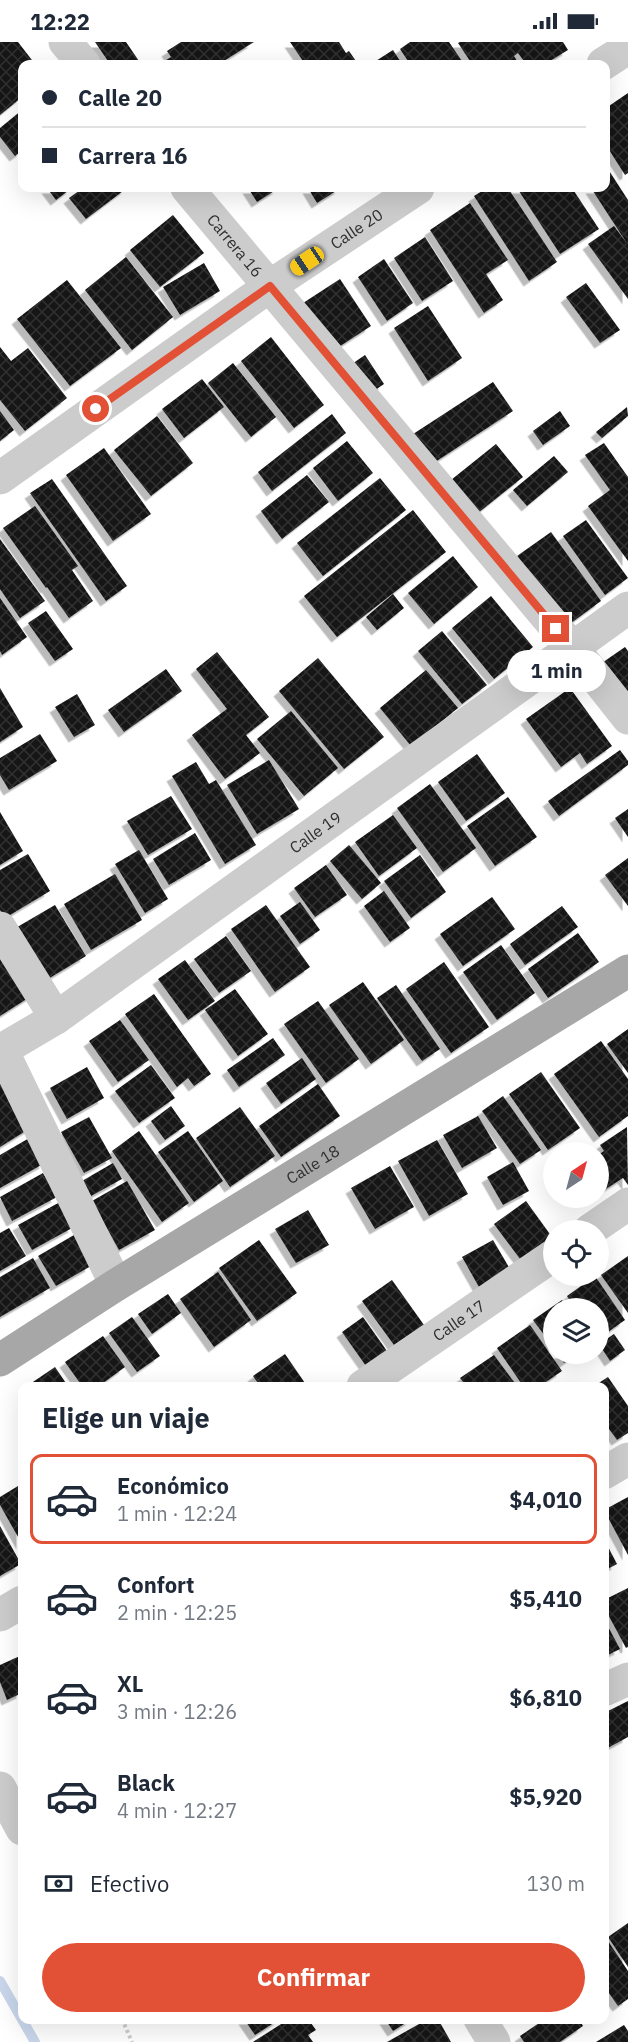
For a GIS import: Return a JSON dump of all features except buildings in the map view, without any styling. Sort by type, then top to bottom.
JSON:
[{"type":"main road","name":"Calle 18","points":[[0,1360],[116,1285],[628,971]]},
{"type":"street","points":[[65,42],[81,60]]},
{"type":"street","points":[[609,60],[628,48]]},
{"type":"street","name":"Carrera 16","points":[[190,192],[572,647],[628,718]]},
{"type":"street","name":"Calle 20","points":[[0,478],[270,286],[412,192]]},
{"type":"street","name":"Calle 19","points":[[1,1050],[56,1018],[628,608]]},
{"type":"street","points":[[0,928],[56,1018]]},
{"type":"street","points":[[1,1050],[116,1285]]},
{"type":"street","points":[[605,1220],[628,1204]]},
{"type":"street","name":"Calle 17","points":[[369,1382],[543,1263]]},
{"type":"street","points":[[609,1470],[628,1460]]},
{"type":"street","points":[[0,1615],[18,1604]]},
{"type":"street","points":[[609,1688],[628,1679]]},
{"type":"street","points":[[9,1793],[18,1818]]},
{"type":"street","points":[[483,2024],[494,2042]]},
{"type":"path","points":[[124,2024],[132,2042]]},
{"type":"waterway","points":[[0,1981],[18,2012]]},
{"type":"waterway","points":[[25,2024],[35,2042]]},
{"type":"route","points":[[96,409],[270,286],[556,629]]}]
